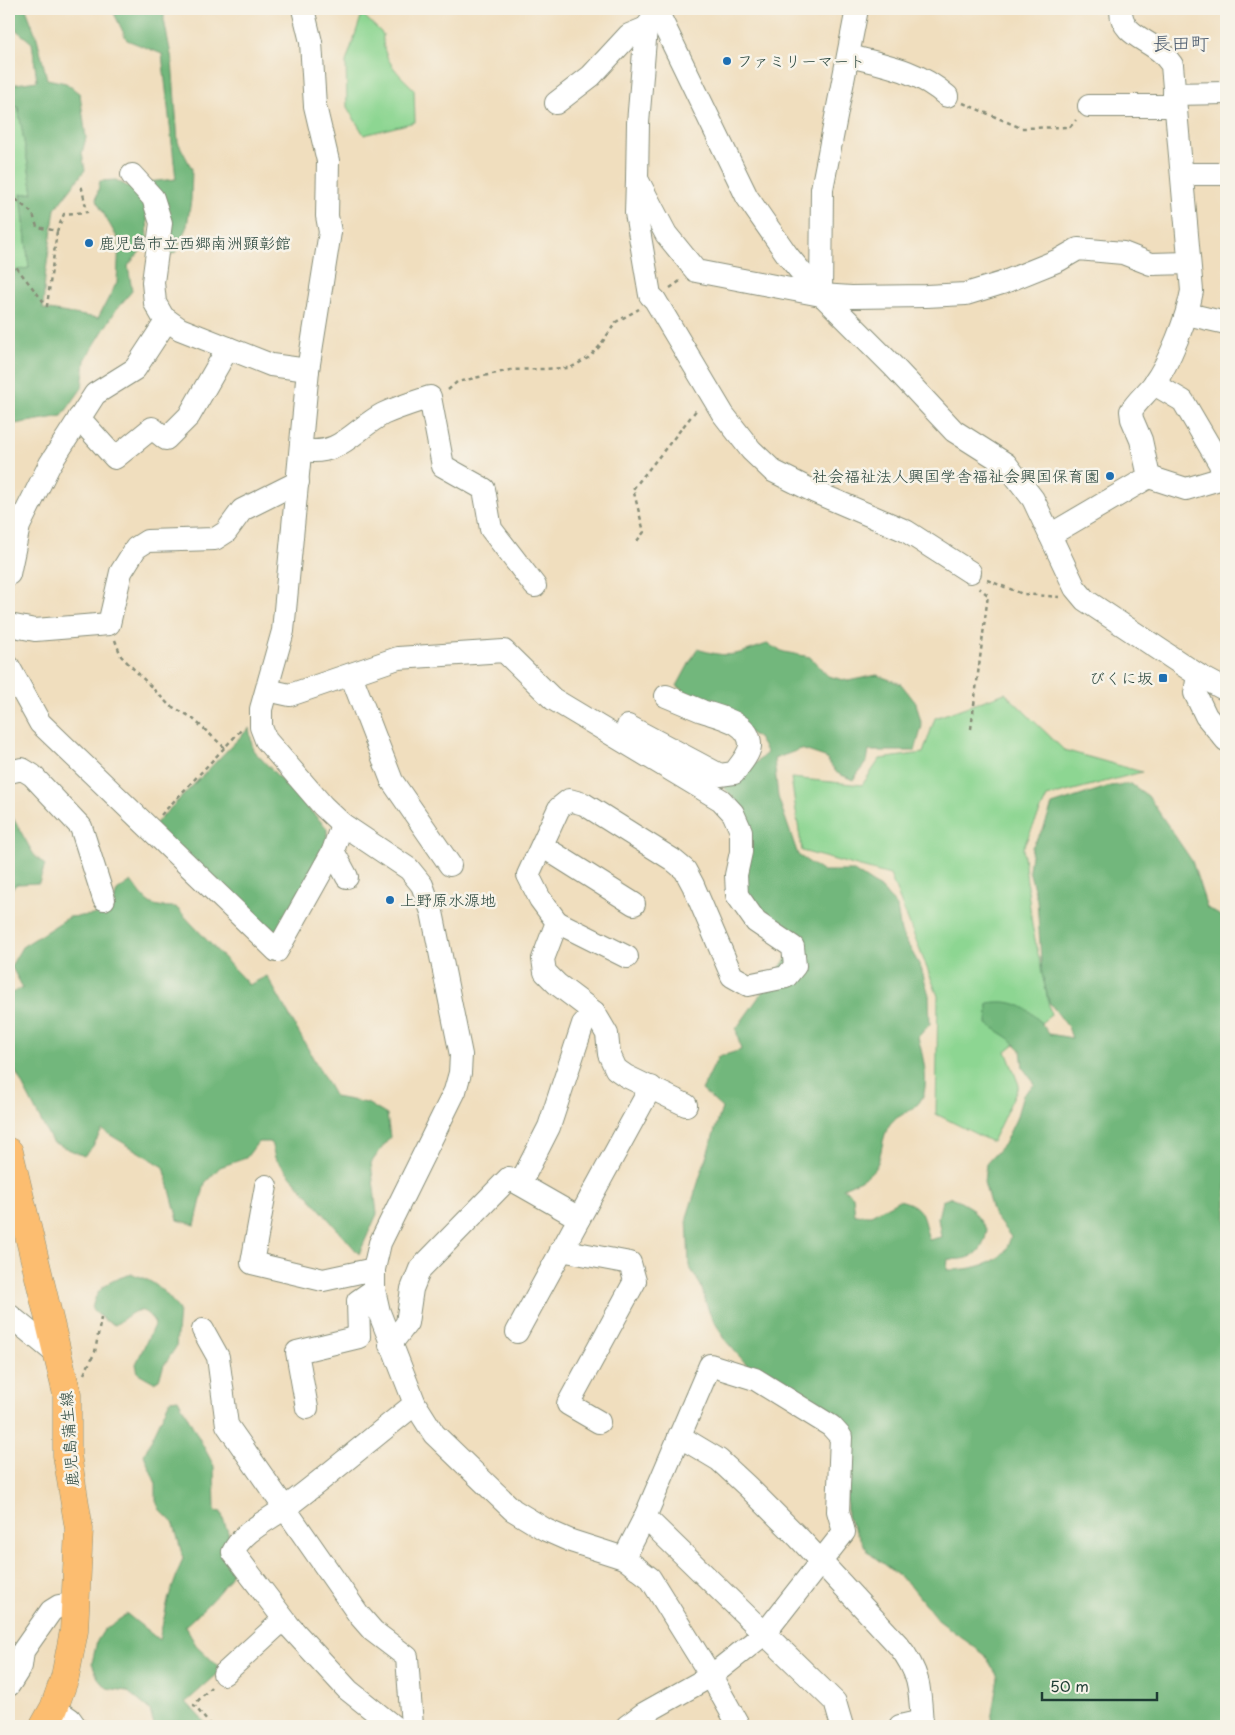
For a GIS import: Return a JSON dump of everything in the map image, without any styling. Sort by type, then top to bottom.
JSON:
[{"type":"main road","name":"鹿児島蒲生線","points":[[9,1152],[16,1214],[59,1356],[67,1394],[67,1455],[79,1529],[74,1631],[65,1677],[49,1717]]},
{"type":"street","points":[[303,9],[311,42],[315,106],[328,161],[327,216],[330,232],[308,370],[302,450],[283,631],[261,709],[261,727],[266,740],[323,806],[342,824],[410,869],[422,885],[432,912],[461,1055],[460,1073],[455,1092],[380,1243],[374,1279],[379,1312],[390,1345],[415,1404],[434,1434],[513,1510],[554,1534],[624,1558],[650,1578],[711,1676],[739,1726]]},
{"type":"street","points":[[821,295],[822,189],[857,9]]},
{"type":"street","points":[[1121,9],[1121,17],[1129,30],[1161,52],[1172,65],[1192,291],[1187,314],[1154,384],[1131,411],[1132,419],[1142,440],[1150,478]]},
{"type":"street","points":[[556,103],[591,76],[629,35],[653,16]]},
{"type":"street","points":[[653,16],[638,123],[636,213],[641,255],[650,296],[655,300],[723,414],[751,450],[773,472],[906,531],[970,572]]},
{"type":"street","points":[[653,16],[747,197],[788,256],[821,295],[893,366],[954,431],[1006,464],[1033,499],[1075,588],[1085,600],[1198,675],[1226,690]]},
{"type":"street","points":[[848,56],[900,68],[920,76],[947,96]]},
{"type":"street","points":[[1089,106],[1175,100],[1226,93]]},
{"type":"street","points":[[1182,174],[1226,174]]},
{"type":"street","points":[[132,175],[153,198],[161,223],[153,282],[154,303],[167,320],[180,329],[271,365],[308,370]]},
{"type":"street","points":[[637,178],[666,234],[696,271],[821,295],[860,297],[966,294],[1010,280],[1058,260],[1078,249],[1123,253],[1151,264],[1189,264]]},
{"type":"street","points":[[1187,314],[1226,323]]},
{"type":"street","points":[[9,574],[19,526],[50,464],[95,394],[135,369],[167,320]]},
{"type":"street","points":[[79,418],[115,458],[152,428],[166,439],[189,416],[228,348]]},
{"type":"street","points":[[1050,535],[1150,478],[1186,489],[1225,482],[1220,464],[1183,401],[1154,384]]},
{"type":"street","points":[[302,450],[317,453],[336,448],[384,414],[430,397],[443,466],[484,489],[492,529],[535,586]]},
{"type":"street","points":[[9,625],[35,630],[109,624],[121,572],[136,548],[146,541],[215,539],[226,532],[242,510],[298,482]]},
{"type":"street","points":[[267,690],[290,695],[398,658],[504,651],[552,699],[721,800],[733,813],[741,831],[741,852],[736,875],[737,895],[756,922],[794,947],[796,966],[786,977],[760,984],[748,985],[732,976],[685,870],[673,860],[584,804],[569,800],[559,808],[528,875],[540,899],[557,922],[627,957]]},
{"type":"street","points":[[9,667],[40,723],[277,951],[332,851],[342,824]]},
{"type":"street","points":[[351,675],[392,781],[450,865]]},
{"type":"street","points":[[1198,675],[1195,694],[1206,716],[1226,740]]},
{"type":"street","points":[[596,724],[606,717],[620,722],[688,760],[720,775],[734,773],[750,748],[749,740],[741,728],[727,718],[704,712],[666,696]]},
{"type":"street","points":[[9,772],[22,769],[32,775],[81,827],[104,899]]},
{"type":"street","points":[[542,846],[634,904]]},
{"type":"street","points":[[332,851],[347,877]]},
{"type":"street","points":[[557,922],[543,959],[545,972],[557,984],[594,1012],[607,1034],[609,1054],[616,1069],[626,1076],[686,1105]]},
{"type":"street","points":[[520,1184],[548,1127],[583,1024],[594,1012]]},
{"type":"street","points":[[517,1332],[651,1087]]},
{"type":"street","points":[[390,1345],[406,1323],[412,1289],[420,1270],[509,1178],[579,1218]]},
{"type":"street","points":[[266,1186],[252,1263],[323,1280],[374,1279]]},
{"type":"street","points":[[562,1250],[630,1263],[635,1281],[568,1404],[599,1422]]},
{"type":"street","points":[[307,1408],[297,1352],[359,1337],[358,1301],[374,1279]]},
{"type":"street","points":[[9,1314],[59,1356]]},
{"type":"street","points":[[203,1330],[218,1357],[227,1425],[359,1615],[373,1631],[407,1657],[412,1726]]},
{"type":"street","points":[[624,1558],[644,1517],[710,1365],[755,1379],[832,1426],[841,1437],[838,1511],[844,1532],[764,1634],[711,1676],[641,1722]]},
{"type":"street","points":[[393,1726],[348,1690],[284,1620],[233,1552],[237,1543],[248,1533],[285,1508],[415,1404]]},
{"type":"street","points":[[679,1436],[719,1460],[799,1538],[912,1663],[919,1681],[922,1724],[900,1726]]},
{"type":"street","points":[[644,1517],[835,1702],[842,1726]]},
{"type":"street","points":[[9,1686],[21,1666],[23,1651],[51,1611],[59,1606],[76,1604]]},
{"type":"street","points":[[224,1674],[284,1620]]},
{"type":"street","points":[[49,1717],[70,1719],[75,1726]]},
{"type":"path","points":[[947,96],[1021,128],[1070,127],[1089,106]]},
{"type":"path","points":[[9,269],[16,268],[48,306],[57,230],[64,214],[87,212],[81,184]]},
{"type":"path","points":[[9,196],[12,196],[33,214],[37,227],[57,230]]},
{"type":"path","points":[[432,401],[457,382],[510,370],[570,368],[588,358],[599,347],[616,322],[655,300]]},
{"type":"path","points":[[637,542],[644,532],[633,489],[700,405]]},
{"type":"path","points":[[970,572],[1002,587],[1023,594],[1085,600]]},
{"type":"path","points":[[971,728],[988,595]]},
{"type":"path","points":[[109,624],[121,656],[169,705],[191,716],[224,748]]},
{"type":"path","points":[[149,826],[249,722]]},
{"type":"path","points":[[67,1394],[83,1375],[95,1352],[101,1318]]},
{"type":"path","points":[[211,1726],[194,1705],[224,1674]]},
{"type":"green space","points":[[9,9],[26,9],[37,38],[47,79],[66,83],[80,94],[86,138],[82,153],[85,170],[55,209],[45,277],[43,309],[98,318],[117,282],[119,241],[96,200],[100,181],[116,180],[134,190],[147,211],[148,242],[128,266],[132,291],[116,310],[85,360],[82,388],[62,416],[9,425],[9,272],[29,268],[21,194],[33,193],[18,107],[9,106],[9,85],[37,81],[32,43],[9,24]]},
{"type":"green space","points":[[112,9],[164,9],[164,20],[172,60],[178,142],[192,169],[191,200],[187,226],[175,253],[165,256],[148,182],[176,179],[162,54],[127,40]]},
{"type":"green space","points":[[362,14],[383,34],[383,43],[388,58],[414,89],[415,122],[364,135],[347,107],[346,62]]},
{"type":"green space","points":[[9,106],[18,106],[33,193],[21,194],[29,268],[9,272]]},
{"type":"green space","points":[[767,644],[784,652],[810,657],[828,676],[848,681],[877,675],[901,684],[916,703],[922,726],[915,751],[869,751],[867,761],[853,780],[837,773],[825,757],[801,749],[774,759],[778,797],[798,855],[822,871],[854,871],[883,890],[897,907],[901,932],[921,968],[929,995],[930,1024],[918,1037],[925,1068],[925,1084],[922,1098],[916,1106],[890,1124],[879,1159],[872,1172],[843,1188],[853,1196],[855,1215],[871,1215],[899,1200],[907,1202],[918,1209],[921,1214],[929,1240],[941,1237],[938,1218],[942,1201],[952,1197],[971,1208],[987,1230],[985,1239],[975,1255],[963,1259],[948,1259],[947,1270],[970,1268],[986,1264],[1000,1256],[1007,1248],[1011,1237],[993,1214],[984,1182],[986,1164],[1004,1144],[1016,1119],[1023,1095],[1035,1084],[1023,1068],[1021,1050],[1009,1038],[987,1024],[988,1003],[1008,1002],[1016,1004],[1031,1012],[1049,1034],[1072,1038],[1068,1027],[1049,1002],[1042,974],[1037,900],[1029,870],[1032,847],[1044,827],[1052,805],[1110,786],[1131,784],[1148,796],[1192,861],[1207,908],[1226,919],[1226,1726],[990,1726],[998,1677],[985,1655],[938,1620],[909,1584],[869,1553],[847,1517],[846,1441],[748,1366],[725,1340],[709,1312],[701,1286],[689,1266],[687,1217],[722,1108],[702,1090],[718,1057],[741,1050],[736,1029],[798,942],[775,918],[747,897],[735,800],[721,784],[742,775],[767,753],[758,738],[677,686],[697,649],[725,655],[747,651]]},
{"type":"green space","points":[[1005,693],[1064,750],[1142,772],[1047,797],[1023,848],[1032,925],[1051,1015],[1006,1051],[1019,1085],[992,1142],[936,1114],[938,996],[890,875],[802,851],[791,778],[862,785],[880,759],[923,753],[935,718]]},
{"type":"green space","points":[[249,728],[253,750],[327,828],[327,844],[281,933],[257,921],[154,825]]},
{"type":"green space","points":[[9,811],[34,855],[45,865],[39,883],[17,884],[9,891]]},
{"type":"green space","points":[[131,881],[145,899],[154,905],[176,907],[249,985],[267,976],[335,1097],[367,1103],[387,1115],[390,1137],[371,1163],[377,1214],[359,1254],[275,1158],[271,1142],[258,1142],[246,1158],[220,1167],[205,1183],[195,1225],[178,1220],[164,1167],[102,1130],[93,1146],[84,1156],[52,1142],[9,1059],[9,994],[23,988],[11,966],[22,947],[69,917],[93,915],[113,904],[117,891]]},
{"type":"green space","points":[[132,1274],[153,1283],[179,1310],[176,1347],[164,1365],[159,1379],[154,1382],[138,1373],[136,1364],[155,1323],[150,1316],[145,1312],[136,1311],[115,1325],[104,1320],[92,1309],[101,1289],[117,1279]]},
{"type":"green space","points":[[178,1399],[214,1466],[215,1511],[221,1512],[230,1538],[234,1558],[232,1572],[221,1589],[185,1626],[196,1645],[222,1670],[186,1702],[208,1726],[154,1726],[150,1710],[127,1691],[107,1688],[98,1678],[92,1663],[97,1641],[104,1630],[127,1614],[159,1640],[168,1600],[183,1558],[174,1524],[160,1510],[156,1501],[156,1484],[144,1455],[170,1400]]},
{"type":"place","name":"ファミリーマート","points":[[727,61]]},
{"type":"place","name":"鹿児島市立西郷南洲顕彰館","points":[[89,243]]},
{"type":"place","name":"社会福祉法人興国学舎福祉会興国保育園","points":[[1110,476]]},
{"type":"place","name":"びくに坂","points":[[1163,678]]},
{"type":"place","name":"上野原水源地","points":[[390,900]]},
{"type":"district","name":"長田町","points":[[1181,43]]}]
